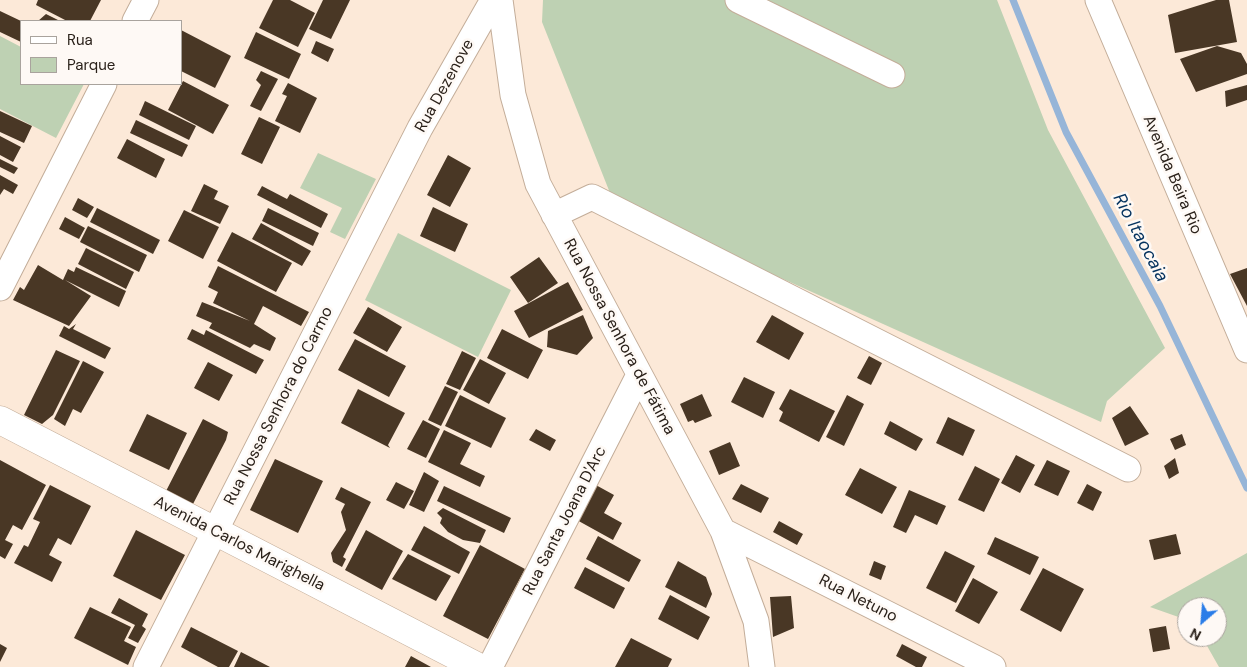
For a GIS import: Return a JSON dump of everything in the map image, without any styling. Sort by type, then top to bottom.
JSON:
[{"type":"main road","name":"Avenida Carlos Marighella","points":[[0,420],[478,667]]},
{"type":"street","points":[[136,20],[146,0]]},
{"type":"street","name":"Rua Dezenove","points":[[399,172],[420,128],[493,0]]},
{"type":"street","name":"Rua Nossa Senhora de Fátima","points":[[500,0],[512,95],[538,184],[723,531],[756,621],[762,667]]},
{"type":"street","points":[[738,0],[892,75]]},
{"type":"street","name":"Avenida Beira Rio","points":[[1103,3],[1247,350]]},
{"type":"street","points":[[0,288],[103,85]]},
{"type":"street","name":"Rua Nossa Senhora do Carmo","points":[[146,667],[399,172]]},
{"type":"street","points":[[554,214],[592,197],[1128,469]]},
{"type":"street","name":"Rua Santa Joana D'Arc","points":[[490,667],[639,375]]},
{"type":"street","name":"Rua Netuno","points":[[723,531],[993,667]]},
{"type":"green space","points":[[543,0],[997,0],[1048,130],[1165,348],[1107,401],[1101,422],[614,203],[542,22]]},
{"type":"green space","points":[[0,36],[20,46],[20,85],[83,85],[56,138],[0,109]]},
{"type":"green space","points":[[318,153],[376,179],[345,239],[330,232],[342,208],[300,188]]},
{"type":"green space","points":[[398,233],[511,290],[478,357],[365,300]]},
{"type":"green space","points":[[1247,553],[1247,667],[1219,667],[1208,647],[1227,647],[1227,597],[1177,597],[1177,616],[1150,607]]},
{"type":"building","points":[[38,0],[101,0],[91,20],[65,20],[36,5]]},
{"type":"building","points":[[273,0],[290,0],[315,13],[298,47],[259,28]]},
{"type":"building","points":[[323,0],[350,0],[331,39],[309,29]]},
{"type":"building","points":[[1216,0],[1229,0],[1237,42],[1175,53],[1168,15]]},
{"type":"building","points":[[0,11],[20,21],[20,42],[0,32]]},
{"type":"building","points":[[46,14],[58,20],[39,20]]},
{"type":"building","points":[[182,31],[231,56],[215,88],[182,72]]},
{"type":"building","points":[[256,32],[301,54],[289,79],[244,58]]},
{"type":"building","points":[[316,41],[334,49],[328,62],[311,53]]},
{"type":"building","points":[[1217,46],[1241,53],[1247,64],[1247,74],[1196,92],[1180,59]]},
{"type":"building","points":[[261,71],[278,79],[261,111],[250,106],[261,85],[256,80]]},
{"type":"building","points":[[183,81],[229,105],[213,134],[168,110]]},
{"type":"building","points":[[288,83],[317,98],[300,133],[275,121],[287,96],[282,94]]},
{"type":"building","points":[[1247,85],[1247,100],[1226,107],[1225,91]]},
{"type":"building","points":[[145,101],[196,126],[189,140],[139,115]]},
{"type":"building","points":[[0,111],[32,126],[24,143],[0,132]]},
{"type":"building","points":[[259,117],[280,127],[262,164],[241,154]]},
{"type":"building","points":[[136,120],[188,145],[182,157],[130,133]]},
{"type":"building","points":[[0,136],[21,147],[13,162],[0,155]]},
{"type":"building","points":[[127,139],[165,159],[156,178],[117,158]]},
{"type":"building","points":[[448,155],[471,168],[450,207],[427,195]]},
{"type":"building","points":[[0,159],[18,168],[14,174],[0,167]]},
{"type":"building","points":[[0,175],[18,185],[13,194],[4,189],[0,195]]},
{"type":"building","points":[[204,184],[218,191],[214,199],[229,206],[220,224],[191,211]]},
{"type":"building","points":[[262,186],[287,199],[290,194],[328,214],[321,228],[257,195]]},
{"type":"building","points":[[78,198],[94,207],[87,218],[72,210]]},
{"type":"building","points":[[433,207],[468,224],[455,252],[420,236]]},
{"type":"building","points":[[97,208],[160,240],[153,254],[90,222]]},
{"type":"building","points":[[268,208],[319,233],[313,246],[262,221]]},
{"type":"building","points":[[184,210],[219,227],[203,259],[168,241]]},
{"type":"building","points":[[65,217],[85,228],[79,239],[59,229]]},
{"type":"building","points":[[261,223],[311,251],[302,266],[252,239]]},
{"type":"building","points":[[88,226],[147,255],[139,272],[80,242]]},
{"type":"building","points":[[232,232],[292,263],[276,292],[217,261]]},
{"type":"building","points":[[86,248],[134,272],[126,289],[78,264]]},
{"type":"building","points":[[539,257],[558,283],[528,303],[510,277]]},
{"type":"building","points":[[38,265],[63,280],[68,269],[74,272],[76,267],[126,291],[119,307],[65,280],[91,296],[69,326],[13,300],[20,287],[24,290]]},
{"type":"building","points":[[218,266],[309,312],[301,326],[263,306],[254,324],[276,338],[270,351],[254,344],[250,348],[209,328],[212,323],[196,316],[202,302],[250,321],[213,303],[218,292],[208,287]]},
{"type":"building","points":[[1247,268],[1247,306],[1230,274]]},
{"type":"building","points":[[568,282],[583,310],[529,338],[514,311]]},
{"type":"building","points":[[368,307],[402,327],[387,352],[353,333]]},
{"type":"building","points":[[583,315],[593,338],[577,355],[547,347],[548,331]]},
{"type":"building","points":[[772,315],[804,333],[789,360],[756,342]]},
{"type":"building","points":[[76,324],[73,329],[111,348],[105,359],[59,336],[64,326],[69,329]]},
{"type":"building","points":[[192,329],[204,335],[206,330],[264,360],[256,374],[187,339]]},
{"type":"building","points":[[502,329],[543,350],[528,379],[487,358]]},
{"type":"building","points":[[355,339],[406,366],[389,397],[338,370]]},
{"type":"building","points":[[56,350],[80,361],[53,415],[42,424],[24,415]]},
{"type":"building","points":[[462,351],[476,358],[460,390],[446,384]]},
{"type":"building","points":[[869,356],[882,363],[871,385],[857,378]]},
{"type":"building","points":[[480,359],[506,373],[489,404],[463,390]]},
{"type":"building","points":[[83,361],[104,372],[81,413],[73,409],[65,426],[54,419]]},
{"type":"building","points":[[208,362],[233,375],[219,401],[194,388]]},
{"type":"building","points":[[744,377],[775,392],[763,418],[731,402]]},
{"type":"building","points":[[445,386],[458,392],[441,426],[428,420]]},
{"type":"building","points":[[358,389],[405,413],[388,445],[390,448],[341,423]]},
{"type":"building","points":[[790,389],[835,411],[819,442],[779,421],[783,412],[779,409]]},
{"type":"building","points":[[702,394],[712,416],[695,423],[693,420],[688,422],[680,404]]},
{"type":"building","points":[[460,395],[506,418],[491,448],[445,426]]},
{"type":"building","points":[[847,395],[864,404],[844,446],[826,437]]},
{"type":"building","points":[[1130,406],[1149,434],[1125,446],[1112,418]]},
{"type":"building","points":[[147,414],[187,433],[169,470],[129,451]]},
{"type":"building","points":[[948,417],[975,430],[963,456],[936,443]]},
{"type":"building","points":[[203,419],[228,432],[226,440],[193,504],[165,493]]},
{"type":"building","points":[[423,420],[440,429],[426,458],[407,449]]},
{"type":"building","points":[[890,421],[923,439],[916,451],[884,434]]},
{"type":"building","points":[[536,429],[556,440],[550,451],[529,440]]},
{"type":"building","points":[[444,430],[471,443],[460,464],[485,476],[480,487],[428,462]]},
{"type":"building","points":[[1182,434],[1186,445],[1175,450],[1170,439]]},
{"type":"building","points":[[730,442],[740,466],[719,475],[709,451]]},
{"type":"building","points":[[1016,455],[1035,465],[1020,493],[1001,483]]},
{"type":"building","points":[[1175,458],[1179,473],[1169,479],[1164,466]]},
{"type":"building","points":[[275,459],[323,481],[298,533],[250,510]]},
{"type":"building","points":[[0,460],[46,485],[22,530],[13,525],[5,540],[13,544],[5,559],[0,556]]},
{"type":"building","points":[[1047,460],[1070,471],[1058,496],[1034,485]]},
{"type":"building","points":[[975,466],[1000,479],[984,512],[958,500]]},
{"type":"building","points":[[860,468],[897,487],[882,514],[845,495]]},
{"type":"building","points":[[424,472],[439,481],[424,512],[409,505]]},
{"type":"building","points":[[396,482],[414,491],[404,509],[386,500]]},
{"type":"building","points":[[594,484],[614,495],[604,513],[622,523],[613,540],[575,519]]},
{"type":"building","points":[[741,484],[769,498],[761,513],[732,499]]},
{"type":"building","points":[[1087,484],[1102,492],[1093,511],[1077,503]]},
{"type":"building","points":[[50,485],[91,506],[71,545],[58,538],[49,555],[62,562],[52,582],[14,563],[24,545],[28,547],[40,522],[33,519]]},
{"type":"building","points":[[444,486],[511,518],[504,533],[437,501]]},
{"type":"building","points":[[341,487],[371,502],[343,557],[346,559],[342,567],[333,562],[331,553],[346,530],[341,512],[345,504],[335,499]]},
{"type":"building","points":[[909,490],[946,506],[937,525],[915,515],[906,533],[893,527]]},
{"type":"building","points":[[443,508],[486,530],[480,543],[463,540],[448,532],[440,523],[442,518],[437,513]]},
{"type":"building","points":[[779,521],[803,534],[797,545],[773,532]]},
{"type":"building","points":[[424,526],[470,552],[459,574],[411,550]]},
{"type":"building","points":[[136,530],[185,555],[161,600],[113,576]]},
{"type":"building","points":[[366,530],[403,551],[382,590],[345,570]]},
{"type":"building","points":[[1176,534],[1181,554],[1154,560],[1149,540]]},
{"type":"building","points":[[598,536],[641,560],[629,582],[586,559]]},
{"type":"building","points":[[995,537],[1039,557],[1030,575],[987,554]]},
{"type":"building","points":[[480,545],[525,569],[488,639],[443,616]]},
{"type":"building","points":[[945,551],[975,566],[956,603],[926,588]]},
{"type":"building","points":[[408,554],[451,576],[436,601],[392,579]]},
{"type":"building","points":[[678,561],[706,577],[712,594],[706,608],[665,587]]},
{"type":"building","points":[[874,561],[886,566],[881,580],[869,575]]},
{"type":"building","points":[[585,567],[625,588],[614,609],[574,588]]},
{"type":"building","points":[[1043,568],[1084,589],[1061,632],[1020,610]]},
{"type":"building","points":[[973,578],[998,592],[979,624],[955,611]]},
{"type":"building","points":[[670,595],[710,617],[698,640],[658,619]]},
{"type":"building","points":[[791,596],[794,628],[773,637],[770,597]]},
{"type":"building","points":[[119,598],[148,614],[142,626],[146,629],[138,643],[128,638],[135,625],[111,613]]},
{"type":"building","points":[[90,607],[131,627],[124,641],[136,647],[128,665],[74,638]]},
{"type":"building","points":[[1166,626],[1170,649],[1153,652],[1149,629]]},
{"type":"building","points":[[191,627],[238,651],[229,667],[218,667],[181,647]]},
{"type":"building","points":[[631,638],[672,659],[668,667],[615,667]]},
{"type":"building","points":[[0,644],[7,648],[0,662]]},
{"type":"building","points":[[902,644],[927,657],[922,667],[916,667],[896,656]]},
{"type":"building","points":[[241,652],[270,667],[234,667]]},
{"type":"building","points":[[411,656],[431,667],[405,667]]},
{"type":"waterway","name":"Rio Itaocaia","points":[[1013,0],[1066,132],[1160,306],[1247,488]]}]
